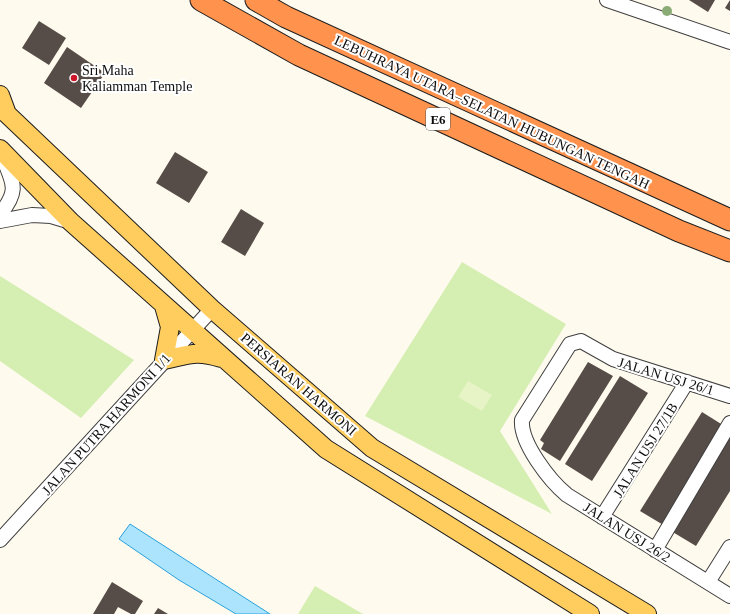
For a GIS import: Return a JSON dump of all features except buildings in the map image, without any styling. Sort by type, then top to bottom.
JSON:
[{"type":"highway","name":"LEBUHRAYA UTARA–SELATAN HUBUNGAN TENGAH","points":[[201,0],[300,55],[679,231],[730,251]]},
{"type":"highway","name":"LEBUHRAYA UTARA–SELATAN HUBUNGAN TENGAH","points":[[256,0],[286,17],[730,220]]},
{"type":"main road","name":"PERSIARAN HARMONI","points":[[0,95],[7,114],[212,309],[372,448],[647,614]]},
{"type":"main road","name":"PERSIARAN HARMONI","points":[[0,149],[71,222],[326,449],[590,614]]},
{"type":"main road","points":[[164,306],[170,327],[164,360],[190,353],[204,353],[227,360]]},
{"type":"street","points":[[607,0],[630,4],[730,42]]},
{"type":"street","name":"PERSIARAN HARMONI","points":[[0,149],[12,179],[13,194],[0,214]]},
{"type":"street","points":[[0,221],[32,215],[51,216],[71,222]]},
{"type":"street","name":"JALAN PUTRA HARMONI 1/1","points":[[1,538],[212,309]]},
{"type":"street","name":"JALAN USJ 26/1","points":[[535,456],[521,428],[522,420],[570,344],[581,341],[613,359],[730,396]]},
{"type":"street","name":"JALAN USJ 27/1B","points":[[602,517],[688,382]]},
{"type":"street","points":[[654,550],[730,423]]},
{"type":"street","name":"JALAN USJ 26/2","points":[[535,456],[556,486],[567,495],[730,596]]},
{"type":"street","points":[[708,582],[730,548]]},
{"type":"green space","points":[[462,262],[566,324],[500,431],[552,514],[365,416]]},
{"type":"green space","points":[[0,276],[134,360],[81,418],[0,361]]},
{"type":"green space","points":[[468,381],[492,395],[482,411],[458,397]]},
{"type":"green space","points":[[315,586],[363,614],[298,614]]},
{"type":"water","points":[[130,524],[270,614],[236,614],[179,580],[119,539]]},
{"type":"place","name":"Sri Maha Kaliamman Temple","points":[[74,78]]}]
